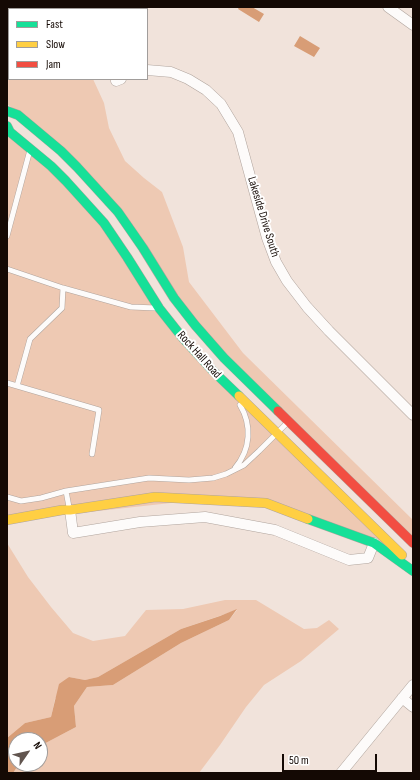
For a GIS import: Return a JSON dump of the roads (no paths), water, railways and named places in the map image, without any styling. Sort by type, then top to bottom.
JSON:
[{"type":"main road","name":"Rock Hall Road","points":[[7,111],[18,114],[61,151],[77,167],[118,212],[174,298],[224,358],[413,544]]},
{"type":"main road","name":"Rock Hall Road","points":[[7,126],[10,132],[63,177],[104,223],[159,308],[182,337],[213,371],[413,566]]},
{"type":"main road","points":[[7,520],[62,510],[155,497],[266,502],[374,543],[413,570]]},
{"type":"street","points":[[388,7],[413,25]]},
{"type":"street","name":"Lakeside Drive South","points":[[148,70],[172,72],[188,79],[206,90],[221,104],[238,132],[267,238],[276,262],[287,281],[325,327],[413,415]]},
{"type":"street","points":[[70,510],[73,533],[140,522],[205,517],[275,530],[349,560],[368,558],[374,543]]},
{"type":"street","points":[[341,773],[413,686]]},
{"type":"street","points":[[402,698],[413,707]]},
{"type":"lane","points":[[7,236],[31,149]]},
{"type":"lane","points":[[7,269],[63,288],[131,307],[159,308]]},
{"type":"lane","points":[[17,386],[30,339],[62,308],[63,288]]},
{"type":"lane","points":[[7,383],[99,410],[92,454]]},
{"type":"lane","points":[[226,474],[235,468],[241,461],[247,446],[248,436],[244,412],[230,388]]},
{"type":"lane","points":[[7,498],[21,501],[41,498],[66,491],[149,478],[189,480],[213,478],[226,474],[244,465],[289,422]]},
{"type":"lane","points":[[66,491],[70,510]]}]
